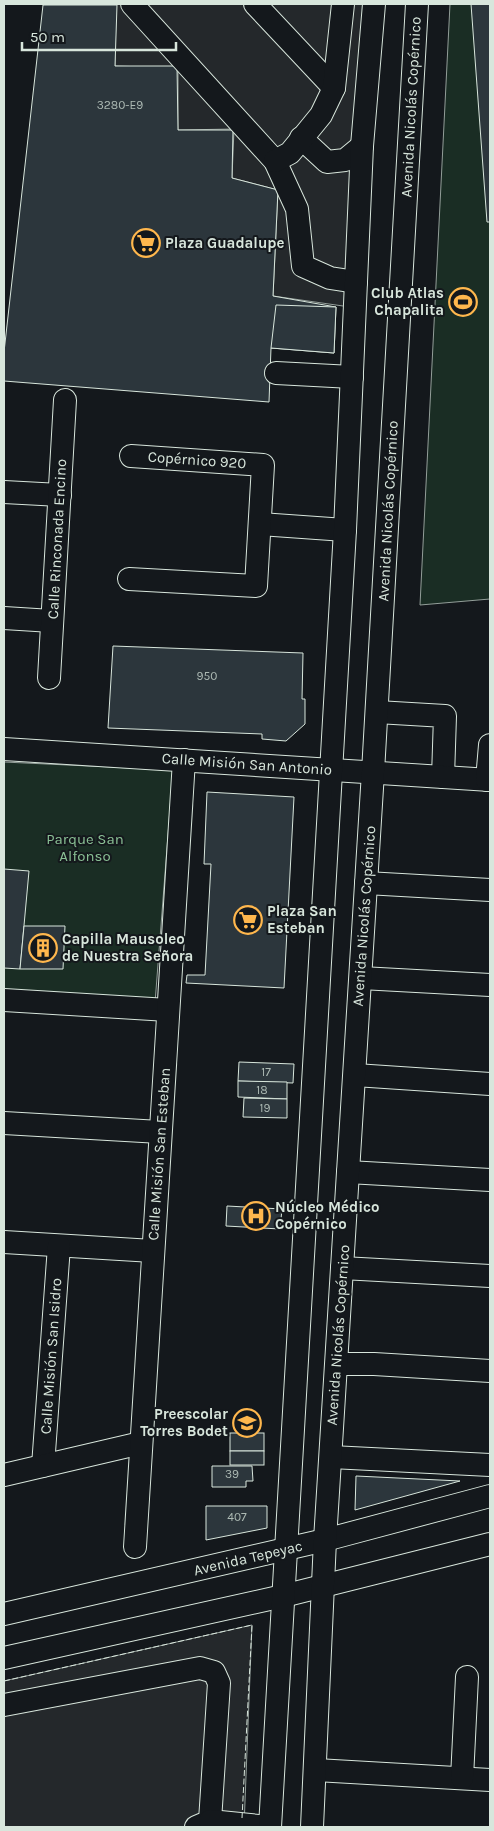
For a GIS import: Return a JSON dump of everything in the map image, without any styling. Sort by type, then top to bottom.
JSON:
[{"type":"street","points":[[132,4],[275,161],[297,209],[303,266],[330,278],[356,282]]},
{"type":"street","points":[[256,4],[334,88]]},
{"type":"street","points":[[275,161],[290,153],[321,115],[334,88],[342,4]]},
{"type":"street","points":[[4,1705],[200,1668],[214,1672],[220,1683],[203,1824],[270,1827],[345,530],[362,146],[374,4]]},
{"type":"street","name":"Avenida Nicolás Copérnico","points":[[312,1827],[326,1540],[361,978],[416,4]]},
{"type":"street","points":[[301,138],[327,162],[345,160],[362,146]]},
{"type":"street","points":[[276,373],[352,377]]},
{"type":"street","name":"Calle Rinconada Encino","points":[[49,678],[65,400]]},
{"type":"street","name":"Copérnico 920","points":[[129,580],[256,586],[263,464],[131,456]]},
{"type":"street","points":[[4,492],[60,495]]},
{"type":"street","points":[[260,524],[345,530]]},
{"type":"street","points":[[4,618],[52,621]]},
{"type":"street","points":[[376,712],[445,716],[443,776]]},
{"type":"street","points":[[489,780],[490,745]]},
{"type":"street","name":"Calle Misión San Antonio","points":[[4,749],[489,780]]},
{"type":"street","name":"Calle Misión San Esteban","points":[[134,1547],[184,760]]},
{"type":"street","points":[[366,883],[490,890]]},
{"type":"street","points":[[361,978],[490,985]]},
{"type":"street","points":[[4,1000],[168,1010]]},
{"type":"street","points":[[354,1075],[490,1084]]},
{"type":"street","points":[[4,1123],[160,1132]]},
{"type":"street","points":[[348,1172],[490,1180]]},
{"type":"street","points":[[4,1242],[153,1251]]},
{"type":"street","name":"Calle Misión San Isidro","points":[[43,1466],[58,1246]]},
{"type":"street","points":[[342,1268],[490,1276]]},
{"type":"street","points":[[337,1364],[374,1364],[490,1371]]},
{"type":"street","points":[[4,1475],[141,1443]]},
{"type":"street","points":[[331,1457],[490,1465]]},
{"type":"street","name":"Avenida Tepeyac","points":[[4,1614],[286,1550],[490,1496]]},
{"type":"street","points":[[4,1658],[283,1596],[490,1544]]},
{"type":"street","points":[[462,1778],[467,1678]]},
{"type":"street","points":[[316,1770],[490,1780]]},
{"type":"green space","name":"Club Atlas Chapalita","points":[[450,4],[490,4],[490,599],[420,605]]},
{"type":"green space","name":"Parque San Alfonso","points":[[4,762],[173,770],[155,1003],[4,992]]},
{"type":"shaded area","points":[[116,4],[375,4],[357,308],[273,296],[278,190],[232,178],[234,129],[178,130],[178,68],[115,66]]},
{"type":"shaded area","points":[[252,1625],[244,1827],[4,1827],[4,1681]]},
{"type":"building","points":[[471,4],[490,4],[490,222],[487,222]]},
{"type":"building","name":"Plaza Guadalupe","points":[[43,5],[117,5],[115,66],[177,66],[178,130],[233,130],[232,178],[278,190],[273,296],[336,307],[334,353],[271,348],[269,402],[4,381],[4,352]]},
{"type":"building","points":[[276,305],[336,307],[334,353],[271,348]]},
{"type":"building","points":[[113,646],[303,653],[302,699],[305,699],[305,724],[286,741],[262,739],[262,734],[108,728]]},
{"type":"building","name":"Plaza San Esteban","points":[[207,792],[294,797],[284,988],[186,983],[187,975],[205,975],[211,864],[204,864]]},
{"type":"building","points":[[4,869],[29,871],[20,969],[4,968]]},
{"type":"building","name":"Capilla Mausoleo de Nuestra Señora","points":[[24,926],[65,926],[63,969],[20,969]]},
{"type":"building","points":[[239,1062],[294,1064],[293,1083],[238,1081]]},
{"type":"building","points":[[238,1081],[287,1082],[287,1099],[238,1097]]},
{"type":"building","points":[[244,1098],[287,1099],[287,1118],[243,1117]]},
{"type":"building","points":[[227,1206],[282,1209],[280,1229],[226,1226]]},
{"type":"building","points":[[230,1433],[264,1433],[264,1451],[230,1451]]},
{"type":"building","points":[[230,1451],[264,1451],[264,1465],[230,1465]]},
{"type":"building","points":[[212,1466],[252,1466],[253,1481],[246,1481],[246,1487],[212,1487]]},
{"type":"building","points":[[356,1476],[460,1481],[355,1510]]},
{"type":"building","points":[[206,1506],[267,1506],[267,1528],[206,1540]]},
{"type":"fence","points":[[4,1681],[252,1625],[242,1818]]},
{"type":"place","name":"Plaza Guadalupe","points":[[146,243]]},
{"type":"place","name":"Club Atlas Chapalita","points":[[463,302]]},
{"type":"place","name":"Plaza San Esteban","points":[[248,920]]},
{"type":"place","name":"Capilla Mausoleo de Nuestra Señora","points":[[43,948]]},
{"type":"place","name":"Núcleo Médico Copérnico","points":[[256,1216]]},
{"type":"place","name":"Preescolar Torres Bodet","points":[[247,1423]]}]
